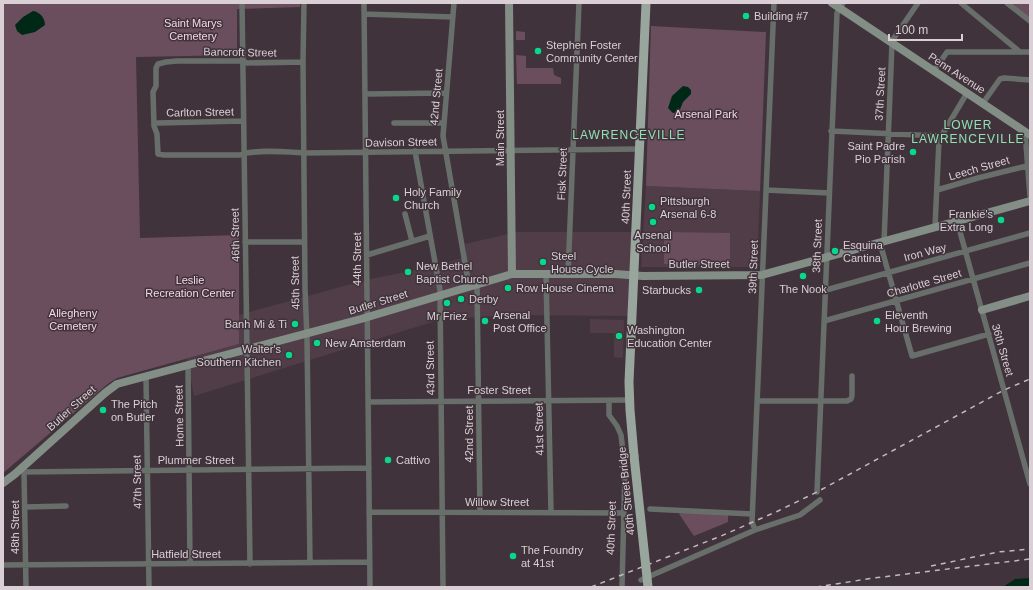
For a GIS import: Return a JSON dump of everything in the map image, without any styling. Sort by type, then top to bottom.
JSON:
[{"type":"main road","name":"Main Street","points":[[509,3],[512,274]]},
{"type":"main road","name":"40th Street","points":[[629,396],[646,3]]},
{"type":"main road","name":"Penn Avenue","points":[[832,3],[841,6],[892,43],[1027,134]]},
{"type":"main road","name":"Butler Street","points":[[3,483],[23,470],[117,384],[367,318],[512,274],[762,275],[1030,201]]},
{"type":"main road","points":[[982,310],[1030,296]]},
{"type":"main road","name":"40th Street Bridge","points":[[629,396],[648,587]]},
{"type":"street","name":"46th Street","points":[[242,3],[250,564]]},
{"type":"street","name":"45th Street","points":[[304,3],[304,242],[310,563]]},
{"type":"street","name":"44th Street","points":[[364,3],[370,587]]},
{"type":"street","name":"42nd Street","points":[[454,3],[443,136],[473,285],[479,400],[480,512]]},
{"type":"street","name":"Fisk Street","points":[[568,274],[579,3]]},
{"type":"street","name":"39th Street","points":[[755,530],[752,522],[752,514],[774,3]]},
{"type":"street","name":"37th Street","points":[[918,3],[892,43],[882,242],[912,356],[989,334]]},
{"type":"street","points":[[961,3],[1020,52]]},
{"type":"street","points":[[1008,3],[1030,21]]},
{"type":"street","name":"38th Street","points":[[817,492],[831,131],[837,13],[841,6]]},
{"type":"street","points":[[364,14],[453,17]]},
{"type":"street","points":[[934,71],[947,52],[1029,51]]},
{"type":"street","name":"Bancroft Street","points":[[164,155],[160,155],[158,152],[157,134],[154,126],[153,92],[156,86],[156,68],[160,63],[177,61],[243,61],[247,63],[303,62]]},
{"type":"street","points":[[983,103],[1000,79],[1030,80]]},
{"type":"street","points":[[365,94],[446,93]]},
{"type":"street","points":[[935,227],[940,136],[967,93]]},
{"type":"street","name":"Carlton Street","points":[[158,123],[243,121]]},
{"type":"street","points":[[394,123],[444,123]]},
{"type":"street","points":[[831,131],[940,136]]},
{"type":"street","points":[[1027,134],[1027,166],[1030,196]]},
{"type":"street","name":"Davison Street","points":[[164,155],[640,149]]},
{"type":"street","name":"43rd Street","points":[[415,151],[440,295],[441,512],[443,587]]},
{"type":"street","name":"Leech Street","points":[[937,190],[1027,166]]},
{"type":"street","points":[[766,190],[829,193]]},
{"type":"street","points":[[405,214],[412,242]]},
{"type":"street","name":"36th Street","points":[[957,221],[1030,484]]},
{"type":"street","name":"Iron Way","points":[[826,290],[1030,234]]},
{"type":"street","points":[[367,255],[430,236]]},
{"type":"street","points":[[246,242],[304,242]]},
{"type":"street","name":"Charlotte Street","points":[[824,321],[1030,263]]},
{"type":"street","name":"41st Street","points":[[546,274],[551,512]]},
{"type":"street","name":"Home Street","points":[[188,365],[190,564]]},
{"type":"street","name":"47th Street","points":[[146,376],[148,587]]},
{"type":"street","points":[[758,401],[847,401],[852,396],[852,376]]},
{"type":"street","name":"Foster Street","points":[[368,402],[479,400],[609,401],[629,396]]},
{"type":"street","name":"40th Street","points":[[609,401],[609,415],[622,435],[625,468],[622,587]]},
{"type":"street","name":"Plummer Street","points":[[23,470],[249,470],[368,468]]},
{"type":"street","name":"48th Street","points":[[23,470],[26,587]]},
{"type":"street","points":[[641,580],[755,530],[800,515],[820,500]]},
{"type":"street","points":[[25,507],[66,506]]},
{"type":"street","points":[[650,509],[752,514]]},
{"type":"street","name":"Willow Street","points":[[369,512],[624,513]]},
{"type":"street","name":"Hatfield Street","points":[[3,565],[370,562]]},
{"type":"shaded area","points":[[33,11],[42,16],[45,25],[35,32],[22,35],[17,31],[15,25],[23,17]]},
{"type":"shaded area","points":[[683,86],[688,87],[691,90],[691,94],[683,102],[679,112],[673,113],[668,108],[672,96]]},
{"type":"shaded area","points":[[646,186],[760,191],[757,267],[641,267]]},
{"type":"shaded area","points":[[516,232],[637,232],[629,316],[513,315],[442,319],[194,396],[187,359],[239,344],[239,315],[366,280],[435,266],[466,257],[465,244]]},
{"type":"shaded area","name":"Washington Education Center","points":[[590,319],[624,320],[623,358],[614,357],[614,333],[590,333]]},
{"type":"shaded area","points":[[1030,578],[1030,587],[1003,587],[1015,579]]},
{"type":"green space","name":"Allegheny Cemetery","points":[[3,3],[300,3],[300,7],[237,9],[237,55],[136,57],[140,238],[239,235],[239,344],[117,378],[109,383],[3,473]]},
{"type":"green space","points":[[1011,3],[1030,3],[1030,19]]},
{"type":"green space","name":"Arsenal Park","points":[[651,26],[766,32],[760,191],[646,186]]},
{"type":"green space","points":[[516,31],[525,32],[525,40],[516,40]]},
{"type":"green space","points":[[516,55],[526,56],[526,68],[553,68],[554,75],[561,78],[561,84],[517,84]]},
{"type":"green space","points":[[664,232],[730,233],[730,265],[664,264]]},
{"type":"green space","points":[[683,512],[728,514],[728,522],[694,536],[679,514]]},
{"type":"railway","points":[[591,587],[721,536],[778,511],[817,492],[1004,390],[1030,379]]},
{"type":"railway","points":[[931,566],[998,552],[1030,549]]},
{"type":"railway","points":[[816,587],[874,578],[1030,559]]},
{"type":"place","name":"Building #7","points":[[746,16]]},
{"type":"place","name":"Stephen Foster Community Center","points":[[538,51]]},
{"type":"place","name":"Saint Padre Pio Parish","points":[[913,152]]},
{"type":"place","name":"Holy Family Church","points":[[396,198]]},
{"type":"place","name":"Pittsburgh Arsenal 6-8","points":[[652,207]]},
{"type":"place","name":"Frankie's Extra Long","points":[[1001,220]]},
{"type":"place","name":"Arsenal School","points":[[653,222]]},
{"type":"place","name":"Esquina Cantina","points":[[835,251]]},
{"type":"place","name":"Steel House Cycle","points":[[543,262]]},
{"type":"place","name":"New Bethel Baptist Church","points":[[408,272]]},
{"type":"place","name":"The Nook","points":[[803,276]]},
{"type":"place","name":"Row House Cinema","points":[[508,288]]},
{"type":"place","name":"Starbucks","points":[[699,290]]},
{"type":"place","name":"Derby","points":[[461,299]]},
{"type":"place","name":"Mr Friez","points":[[447,303]]},
{"type":"place","name":"Arsenal Post Office","points":[[485,321]]},
{"type":"place","name":"Eleventh Hour Brewing","points":[[877,321]]},
{"type":"place","name":"Banh Mi & Ti","points":[[295,324]]},
{"type":"place","name":"Washington Education Center","points":[[619,336]]},
{"type":"place","name":"New Amsterdam","points":[[317,343]]},
{"type":"place","name":"Walter's Southern Kitchen","points":[[289,355]]},
{"type":"place","name":"The Pitch on Butler","points":[[103,410]]},
{"type":"place","name":"Cattivo","points":[[388,460]]},
{"type":"place","name":"The Foundry at 41st","points":[[513,556]]},
{"type":"district","name":"LOWER LAWRENCEVILLE","points":[[968,132]]},
{"type":"district","name":"LAWRENCEVILLE","points":[[629,135]]},
{"type":"park label","name":"Saint Marys Cemetery","points":[[193,29]]},
{"type":"park label","name":"Leslie Recreation Center","points":[[190,286]]}]
